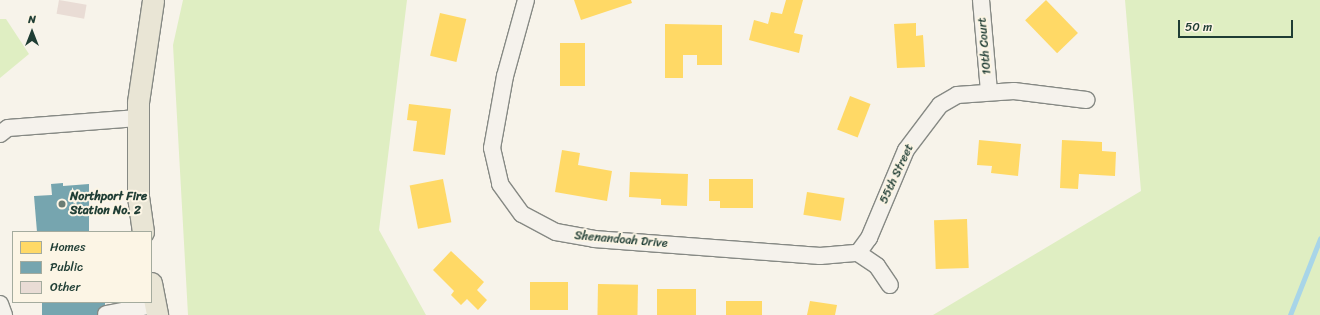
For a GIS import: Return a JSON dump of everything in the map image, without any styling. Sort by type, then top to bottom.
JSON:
[{"type":"main road","points":[[143,231],[138,196],[138,118],[153,0]]},
{"type":"main road","points":[[152,288],[156,310]]},
{"type":"street","name":"Shenandoah Drive","points":[[526,0],[505,76],[492,148],[500,184],[522,214],[556,232],[594,239],[820,256],[858,253]]},
{"type":"street","name":"10th Court","points":[[981,0],[989,92]]},
{"type":"street","name":"55th Street","points":[[858,253],[869,238],[906,150],[927,118],[957,95],[1014,91],[1086,100]]},
{"type":"street","points":[[0,134],[8,128],[138,118]]},
{"type":"street","points":[[858,253],[877,266],[890,284]]},
{"type":"street","points":[[0,304],[4,315]]},
{"type":"street","points":[[106,314],[156,310]]},
{"type":"green space","points":[[183,0],[407,0],[379,230],[426,315],[188,315],[173,45]]},
{"type":"green space","points":[[1125,0],[1320,0],[1320,315],[933,315],[1141,191]]},
{"type":"green space","points":[[0,19],[6,19],[29,54],[0,78]]},
{"type":"building: Homes","points":[[574,0],[631,0],[632,3],[581,20]]},
{"type":"building: Homes","points":[[786,0],[803,0],[794,33],[803,35],[799,53],[749,40],[754,20],[768,24],[771,12],[782,14]]},
{"type":"building: Homes","points":[[1046,0],[1078,33],[1057,53],[1025,20]]},
{"type":"building: Homes","points":[[440,13],[466,19],[456,62],[430,56]]},
{"type":"building: Homes","points":[[916,23],[916,36],[923,35],[925,67],[897,68],[894,24]]},
{"type":"building: Homes","points":[[665,24],[722,25],[722,65],[697,65],[697,55],[683,55],[683,78],[665,78]]},
{"type":"building: Homes","points":[[560,43],[585,43],[585,86],[560,86]]},
{"type":"building: Homes","points":[[850,96],[871,104],[858,137],[837,130]]},
{"type":"building: Homes","points":[[409,104],[451,109],[445,155],[413,151],[417,121],[407,120]]},
{"type":"building: Homes","points":[[979,140],[1021,144],[1018,176],[991,173],[992,166],[977,165]]},
{"type":"building: Homes","points":[[1062,140],[1102,142],[1102,151],[1116,152],[1115,176],[1079,174],[1078,189],[1060,188]]},
{"type":"building: Homes","points":[[562,150],[580,153],[578,165],[612,171],[607,201],[555,192]]},
{"type":"building: Homes","points":[[630,172],[688,174],[687,206],[661,205],[661,199],[629,197]]},
{"type":"building: Homes","points":[[443,179],[451,222],[418,229],[410,185]]},
{"type":"building: Homes","points":[[709,179],[753,179],[753,208],[720,208],[720,201],[709,201]]},
{"type":"building: Homes","points":[[807,192],[845,198],[841,221],[803,215]]},
{"type":"building: Homes","points":[[967,219],[969,268],[936,269],[934,220]]},
{"type":"building: Homes","points":[[451,251],[484,282],[477,290],[487,300],[478,310],[467,299],[461,305],[451,295],[454,291],[433,270]]},
{"type":"building: Homes","points":[[530,282],[568,282],[568,310],[530,310]]},
{"type":"building: Homes","points":[[598,284],[638,285],[637,315],[597,315]]},
{"type":"building: Homes","points":[[657,289],[696,289],[696,315],[657,315]]},
{"type":"building: Homes","points":[[726,301],[762,301],[762,315],[726,315]]},
{"type":"building: Homes","points":[[810,301],[837,305],[835,315],[807,315]]},
{"type":"building: Public","name":"Northport Fire Station No. 2","points":[[63,183],[63,186],[89,184],[89,231],[37,231],[34,196],[52,195],[51,184]]},
{"type":"building: Public","points":[[42,303],[105,303],[105,315],[42,315]]},
{"type":"building: Other","points":[[59,0],[87,5],[84,19],[57,14]]},
{"type":"waterway","points":[[1290,315],[1320,239]]},
{"type":"place","name":"Northport Fire Station No. 2","points":[[62,204]]}]
